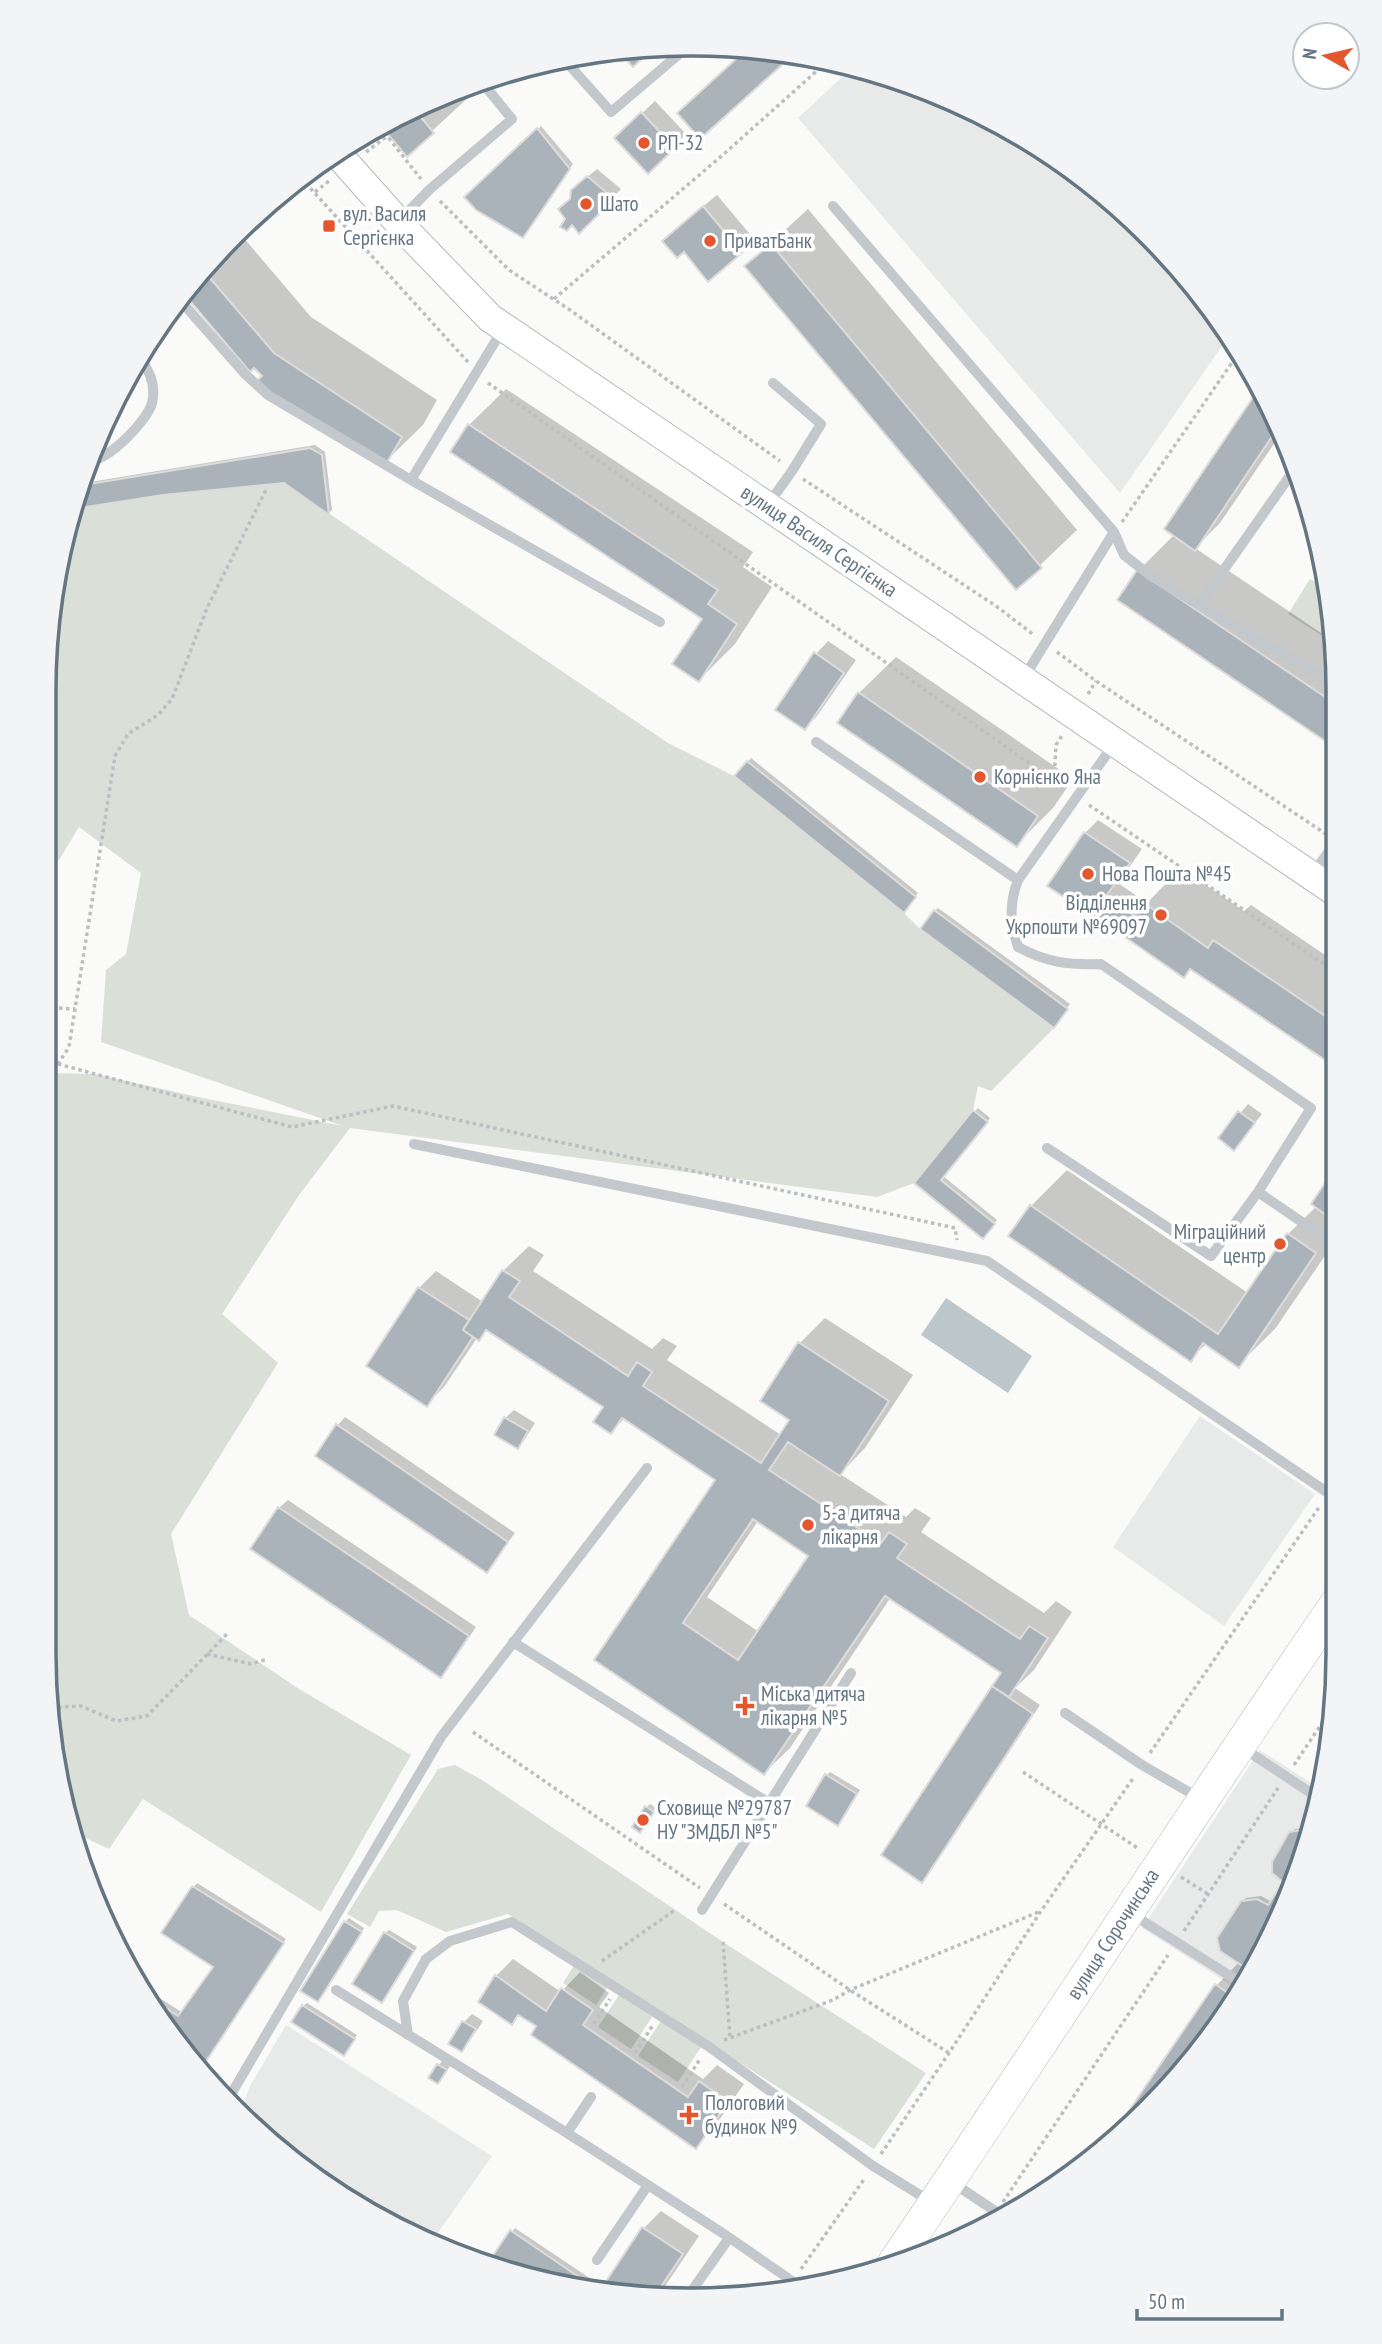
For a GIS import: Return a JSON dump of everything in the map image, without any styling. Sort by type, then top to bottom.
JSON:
[{"type":"main road","name":"вулиця Василя Сергієнка","points":[[343,160],[490,318],[1326,885]]},
{"type":"main road","name":"вулиця Сорочинська","points":[[902,2252],[1326,1618]]},
{"type":"lane","points":[[571,67],[611,112],[676,56]]},
{"type":"lane","points":[[398,222],[429,190],[512,119],[488,90]]},
{"type":"lane","points":[[833,206],[1114,532],[1124,555],[1151,576],[1326,679]]},
{"type":"lane","points":[[185,306],[237,365],[268,395],[660,622]]},
{"type":"lane","points":[[411,480],[503,327]]},
{"type":"lane","points":[[101,457],[114,449],[134,429],[151,406],[154,387],[146,366]]},
{"type":"lane","points":[[767,506],[821,424],[773,383]]},
{"type":"lane","points":[[1199,605],[1289,478]]},
{"type":"lane","points":[[1023,679],[1114,532]]},
{"type":"lane","points":[[816,742],[1018,880]]},
{"type":"lane","points":[[1047,1147],[1211,1256],[1258,1192],[1311,1108],[1101,964],[1081,965],[1038,958],[1018,947],[1011,914],[1012,896],[1018,880],[1115,742]]},
{"type":"lane","points":[[1312,875],[1326,855]]},
{"type":"lane","points":[[414,1144],[987,1261],[1326,1491]]},
{"type":"lane","points":[[1258,1192],[1326,1238]]},
{"type":"lane","points":[[232,2092],[441,1737],[646,1468]]},
{"type":"lane","points":[[513,1642],[769,1803]]},
{"type":"lane","points":[[702,1910],[851,1672]]},
{"type":"lane","points":[[1065,1713],[1142,1765],[1203,1800]]},
{"type":"lane","points":[[1239,1746],[1310,1792]]},
{"type":"lane","points":[[1127,1912],[1235,1979]]},
{"type":"lane","points":[[408,2035],[403,2001],[426,1959],[450,1941],[512,1922],[708,2046],[873,2166],[994,2211]]},
{"type":"lane","points":[[336,1990],[567,2133],[791,2280]]},
{"type":"lane","points":[[567,2133],[591,2097]]},
{"type":"lane","points":[[597,2260],[648,2185]]},
{"type":"lane","points":[[694,2288],[729,2238]]},
{"type":"path","points":[[554,299],[819,69]]},
{"type":"path","points":[[386,134],[429,190],[509,270],[769,450],[792,471],[996,606],[1096,681],[1326,833]]},
{"type":"path","points":[[307,185],[492,388],[1077,796],[1326,966]]},
{"type":"path","points":[[1114,532],[1233,361]]},
{"type":"path","points":[[267,488],[207,608],[172,699],[158,715],[128,734],[115,756],[69,1047],[58,1064],[292,1126],[393,1107],[406,1109],[956,1228],[958,1256]]},
{"type":"path","points":[[56,1008],[75,1009]]},
{"type":"path","points":[[796,2279],[957,2042],[1041,1911],[1326,1506]]},
{"type":"path","points":[[58,1710],[61,1707],[81,1706],[116,1721],[147,1716],[227,1634]]},
{"type":"path","points":[[207,1654],[251,1664],[268,1659]]},
{"type":"path","points":[[1000,2207],[1322,1721]]},
{"type":"path","points":[[1023,1772],[1208,1894]]},
{"type":"path","points":[[593,1967],[675,1910]]},
{"type":"path","points":[[682,2087],[708,2046],[832,2000],[850,1990],[1041,1911]]},
{"type":"path","points":[[723,1942],[730,2038]]},
{"type":"path","points":[[594,2024],[618,1987]]},
{"type":"path","points":[[635,2053],[660,2015]]},
{"type":"shaded area","points":[[844,75],[934,104],[1008,141],[1078,187],[1140,242],[1168,272],[1195,304],[1223,345],[1120,493],[798,118]]},
{"type":"shaded area","points":[[284,483],[668,743],[734,776],[904,913],[920,929],[1054,1028],[991,1091],[978,1086],[973,1110],[914,1183],[877,1197],[350,1128],[299,1195],[222,1314],[278,1363],[171,1534],[189,1615],[299,1689],[411,1755],[321,1912],[143,1799],[109,1849],[84,1837],[68,1777],[61,1736],[56,1653],[56,1073],[95,1074],[343,1126],[101,1042],[106,970],[126,954],[141,873],[79,827],[56,865],[56,691],[61,608],[68,567],[84,507],[163,495]]},
{"type":"shaded area","points":[[1310,579],[1317,583],[1324,637],[1288,614]]},
{"type":"shaded area","points":[[946,1298],[1032,1356],[1008,1393],[921,1335]]},
{"type":"shaded area","points":[[1200,1416],[1315,1494],[1224,1626],[1113,1547]]},
{"type":"shaded area","points":[[1260,1750],[1312,1784],[1278,1896],[1261,1934],[1232,1986],[1142,1928]]},
{"type":"shaded area","points":[[455,1765],[482,1780],[723,1942],[926,2073],[874,2149],[508,1914],[446,1932],[397,1910],[379,1911],[370,1927],[347,1914],[438,1769]]},
{"type":"shaded area","points":[[575,1964],[608,1986],[596,2005],[563,1983]]},
{"type":"shaded area","points":[[619,1995],[652,2017],[631,2049],[598,2027]]},
{"type":"shaded area","points":[[661,2021],[701,2047],[678,2082],[638,2056]]},
{"type":"shaded area","points":[[286,2025],[492,2156],[436,2235],[373,2203],[304,2157],[243,2103],[250,2086]]},
{"type":"building","points":[[738,57],[784,63],[700,139],[677,113]]},
{"type":"building","points":[[643,58],[633,67],[626,59]]},
{"type":"building","name":"РП-32","points":[[641,112],[675,148],[648,174],[614,138]]},
{"type":"building","points":[[420,116],[434,133],[407,157],[387,134]]},
{"type":"building","points":[[537,128],[570,169],[523,238],[476,210],[464,197]]},
{"type":"building","name":"Шато","points":[[587,176],[614,199],[579,234],[572,225],[567,231],[560,227],[565,219],[558,209],[570,199],[571,190]]},
{"type":"building","points":[[703,206],[742,253],[708,282],[684,252],[677,258],[662,241]]},
{"type":"building","points":[[771,244],[1042,568],[1016,590],[744,266]]},
{"type":"building","points":[[209,277],[274,353],[402,437],[386,464],[268,395],[258,380],[262,376],[254,368],[250,372],[190,301]]},
{"type":"building","points":[[1254,397],[1272,436],[1195,551],[1164,529]]},
{"type":"building","points":[[468,424],[718,590],[708,604],[737,624],[699,682],[672,664],[702,619],[450,452]]},
{"type":"building","points":[[310,448],[322,455],[329,515],[284,483],[163,495],[84,507],[91,484]]},
{"type":"building","points":[[1137,570],[1326,698],[1326,742],[1117,600]]},
{"type":"building","points":[[814,652],[844,673],[805,730],[775,710]]},
{"type":"building","points":[[858,692],[1038,816],[1017,847],[837,723]]},
{"type":"building","points":[[747,761],[916,897],[904,913],[734,776]]},
{"type":"building","name":"Нова Пошта №45","points":[[1084,832],[1130,863],[1106,896],[1135,916],[1122,935],[1047,886]]},
{"type":"building","points":[[1144,903],[1208,948],[1213,940],[1326,1017],[1326,1061],[1190,969],[1184,978],[1122,935]]},
{"type":"building","points":[[934,910],[1068,1009],[1054,1028],[920,929]]},
{"type":"building","points":[[973,1110],[988,1122],[941,1180],[995,1224],[983,1239],[914,1183]]},
{"type":"building","points":[[1238,1111],[1255,1123],[1234,1151],[1218,1138]]},
{"type":"building","points":[[1326,1182],[1326,1215],[1311,1204]]},
{"type":"building","points":[[1030,1205],[1218,1334],[1287,1233],[1316,1253],[1239,1368],[1203,1343],[1191,1362],[1008,1236]]},
{"type":"building","name":"5-а дитяча лікарня","points":[[502,1270],[520,1281],[509,1297],[628,1376],[637,1362],[652,1372],[643,1386],[761,1463],[789,1420],[760,1401],[798,1342],[889,1401],[840,1476],[788,1442],[769,1470],[881,1543],[889,1532],[907,1544],[897,1558],[1020,1639],[1029,1626],[1048,1638],[1009,1697],[992,1686],[1001,1673],[885,1596],[764,1775],[594,1660],[715,1480],[622,1418],[611,1434],[593,1422],[603,1407],[486,1330],[479,1341],[463,1330]],"holes":[[[753,1519],[808,1556],[738,1660],[683,1623]]]},
{"type":"building","points":[[418,1287],[469,1320],[463,1330],[473,1337],[427,1407],[366,1366]]},
{"type":"building","points":[[504,1417],[528,1431],[518,1449],[494,1435]]},
{"type":"building","points":[[336,1424],[508,1542],[487,1573],[315,1456]]},
{"type":"building","points":[[278,1507],[469,1636],[441,1678],[250,1549]]},
{"type":"building","points":[[992,1686],[1033,1714],[922,1883],[881,1855]]},
{"type":"building","points":[[825,1774],[857,1794],[838,1826],[806,1806]]},
{"type":"building","name":"Сховище №29787 НУ \"ЗМДБЛ №5\"","points":[[645,1806],[654,1812],[640,1833],[632,1827]]},
{"type":"building","points":[[1300,1830],[1292,1857],[1278,1896],[1243,1966],[1220,1951],[1217,1938],[1241,1901],[1257,1899],[1268,1905],[1283,1882],[1272,1873],[1272,1862],[1289,1832]]},
{"type":"building","points":[[192,1886],[284,1943],[206,2062],[163,2006],[178,2016],[213,1967],[161,1933]]},
{"type":"building","points":[[344,1921],[362,1932],[318,2002],[300,1991]]},
{"type":"building","points":[[384,1932],[414,1951],[382,2003],[352,1984]]},
{"type":"building","name":"Пологовий будинок №9","points":[[495,1975],[546,2011],[561,1988],[593,2010],[583,2025],[688,2097],[699,2081],[728,2102],[696,2149],[531,2035],[536,2026],[518,2015],[512,2025],[478,2002]]},
{"type":"building","points":[[1215,1984],[1227,1993],[1195,2040],[1126,2115]]},
{"type":"building","points":[[302,2005],[355,2039],[344,2056],[291,2022]]},
{"type":"building","points":[[462,2021],[476,2029],[462,2052],[448,2044]]},
{"type":"building","points":[[437,2064],[447,2070],[438,2084],[428,2078]]},
{"type":"building","points":[[642,2227],[683,2254],[661,2287],[605,2283]]},
{"type":"building","points":[[510,2230],[581,2278],[527,2266],[493,2256]]},
{"type":"place","name":"РП-32","points":[[644,143]]},
{"type":"place","name":"Шато","points":[[586,204]]},
{"type":"place","name":"вул. Василя Сергієнка","points":[[329,226]]},
{"type":"place","name":"ПриватБанк","points":[[710,241]]},
{"type":"place","name":"Корнієнко Яна","points":[[980,777]]},
{"type":"place","name":"Нова Пошта №45","points":[[1088,874]]},
{"type":"place","name":"Відділення Укрпошти №69097","points":[[1161,915]]},
{"type":"place","name":"Міграційний центр","points":[[1280,1244]]},
{"type":"place","name":"5-а дитяча лікарня","points":[[808,1525]]},
{"type":"place","name":"Міська дитяча лікарня №5","points":[[745,1706]]},
{"type":"place","name":"Сховище №29787 НУ \"ЗМДБЛ №5\"","points":[[643,1820]]},
{"type":"place","name":"Пологовий будинок №9","points":[[689,2115]]}]
